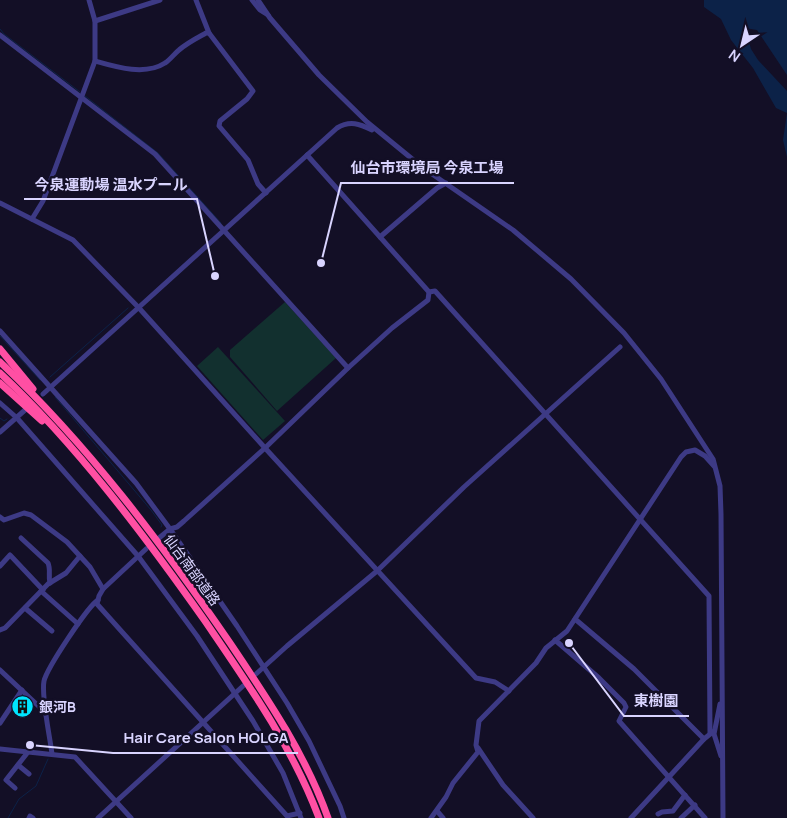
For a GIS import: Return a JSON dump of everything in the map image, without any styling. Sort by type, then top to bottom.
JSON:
[{"type":"highway","points":[[0,349],[20,372],[48,411]]},
{"type":"highway","name":"仙台南部道路","points":[[0,362],[48,411],[123,499],[204,605],[287,732],[311,778],[328,818]]},
{"type":"highway","name":"仙台南部道路","points":[[0,373],[36,409],[86,466],[155,552],[270,717],[297,768],[319,818]]},
{"type":"highway","points":[[0,383],[86,466]]},
{"type":"street","points":[[32,219],[43,201],[95,61],[95,21],[89,0]]},
{"type":"street","points":[[95,21],[160,0]]},
{"type":"street","points":[[196,0],[209,33],[253,91],[247,99],[220,121],[219,126],[248,160],[258,184],[265,191]]},
{"type":"street","points":[[252,0],[260,10],[269,16]]},
{"type":"street","points":[[258,0],[269,16],[332,88],[367,122],[534,247],[571,279],[617,326],[660,379],[705,445],[716,467],[720,486],[723,818]]},
{"type":"street","points":[[95,61],[120,68],[145,69],[157,67],[179,50],[209,33]]},
{"type":"street","points":[[0,35],[82,95],[154,154],[348,368]]},
{"type":"street","points":[[43,394],[224,231],[265,191],[344,124],[350,122],[360,124],[383,135]]},
{"type":"street","points":[[159,538],[184,521],[265,448],[392,328],[428,300],[429,292],[307,155]]},
{"type":"street","points":[[380,237],[437,188],[446,183]]},
{"type":"street","points":[[0,203],[73,240],[139,308],[476,678],[495,682],[509,691]]},
{"type":"street","points":[[429,292],[435,291],[709,596],[712,732],[722,759]]},
{"type":"street","points":[[0,331],[136,483],[170,529],[264,666],[309,741],[344,818]]},
{"type":"street","points":[[256,674],[377,571],[464,487],[620,346]]},
{"type":"street","points":[[0,403],[17,418],[138,556],[197,636],[283,773],[301,816],[287,816],[97,604],[103,589],[138,556],[146,549]]},
{"type":"street","points":[[0,432],[26,410]]},
{"type":"street","points":[[431,818],[455,780],[475,757],[478,750],[476,745],[479,721],[536,663],[546,648],[567,631],[681,457],[686,452],[695,450],[705,456],[716,467]]},
{"type":"street","points":[[0,516],[4,520],[24,513],[31,514],[67,542],[90,567],[103,589]]},
{"type":"street","points":[[20,538],[48,563],[50,583]]},
{"type":"street","points":[[0,566],[10,555],[42,590],[78,624]]},
{"type":"street","points":[[0,630],[5,628],[42,590],[66,572],[80,556]]},
{"type":"street","points":[[52,754],[46,714],[44,680],[78,624],[93,603],[98,600]]},
{"type":"street","points":[[25,608],[52,631]]},
{"type":"street","points":[[575,619],[634,669],[704,739]]},
{"type":"street","points":[[555,640],[599,678],[624,703],[626,707],[619,721],[705,818]]},
{"type":"street","points":[[0,670],[46,714]]},
{"type":"street","points":[[98,818],[244,686]]},
{"type":"street","points":[[0,723],[22,690]]},
{"type":"street","points":[[632,818],[712,732],[722,698]]},
{"type":"street","points":[[476,745],[503,785],[533,818]]},
{"type":"street","points":[[0,749],[75,757],[130,818]]},
{"type":"street","points":[[15,788],[6,780],[28,752]]},
{"type":"street","points":[[18,765],[29,774]]},
{"type":"street","points":[[673,812],[685,795]]},
{"type":"street","points":[[658,814],[673,812],[681,818],[695,805]]},
{"type":"street","points":[[437,811],[443,818]]},
{"type":"street","points":[[29,818],[30,816],[33,818]]},
{"type":"green space","points":[[285,302],[336,358],[277,411],[230,357],[230,350]]},
{"type":"green space","points":[[218,347],[285,421],[263,440],[197,366]]},
{"type":"water","points":[[704,0],[787,0],[787,75],[757,30],[745,28],[751,49],[758,60],[787,91],[787,113],[776,108],[753,68],[731,40],[721,19],[704,7]]},
{"type":"water","points":[[787,113],[787,157],[783,140]]},
{"type":"waterway","points":[[0,29],[80,92]]},
{"type":"waterway","points":[[85,96],[158,153],[221,223]]},
{"type":"waterway","points":[[50,377],[128,308]]},
{"type":"waterway","points":[[0,336],[40,380]]},
{"type":"waterway","points":[[55,397],[151,510],[162,525],[161,527]]},
{"type":"waterway","points":[[0,418],[4,421],[7,419]]},
{"type":"waterway","points":[[8,818],[19,799],[36,786],[48,759]]},
{"type":"place","name":"仙台市環境局 今泉工場","points":[[321,263]]},
{"type":"place","name":"今泉運動場 温水プール","points":[[215,276]]},
{"type":"place","name":"東樹園","points":[[569,643]]},
{"type":"place","name":"銀河B","points":[[23,707]]},
{"type":"place","name":"Hair Care Salon HOLGA","points":[[30,745]]}]
